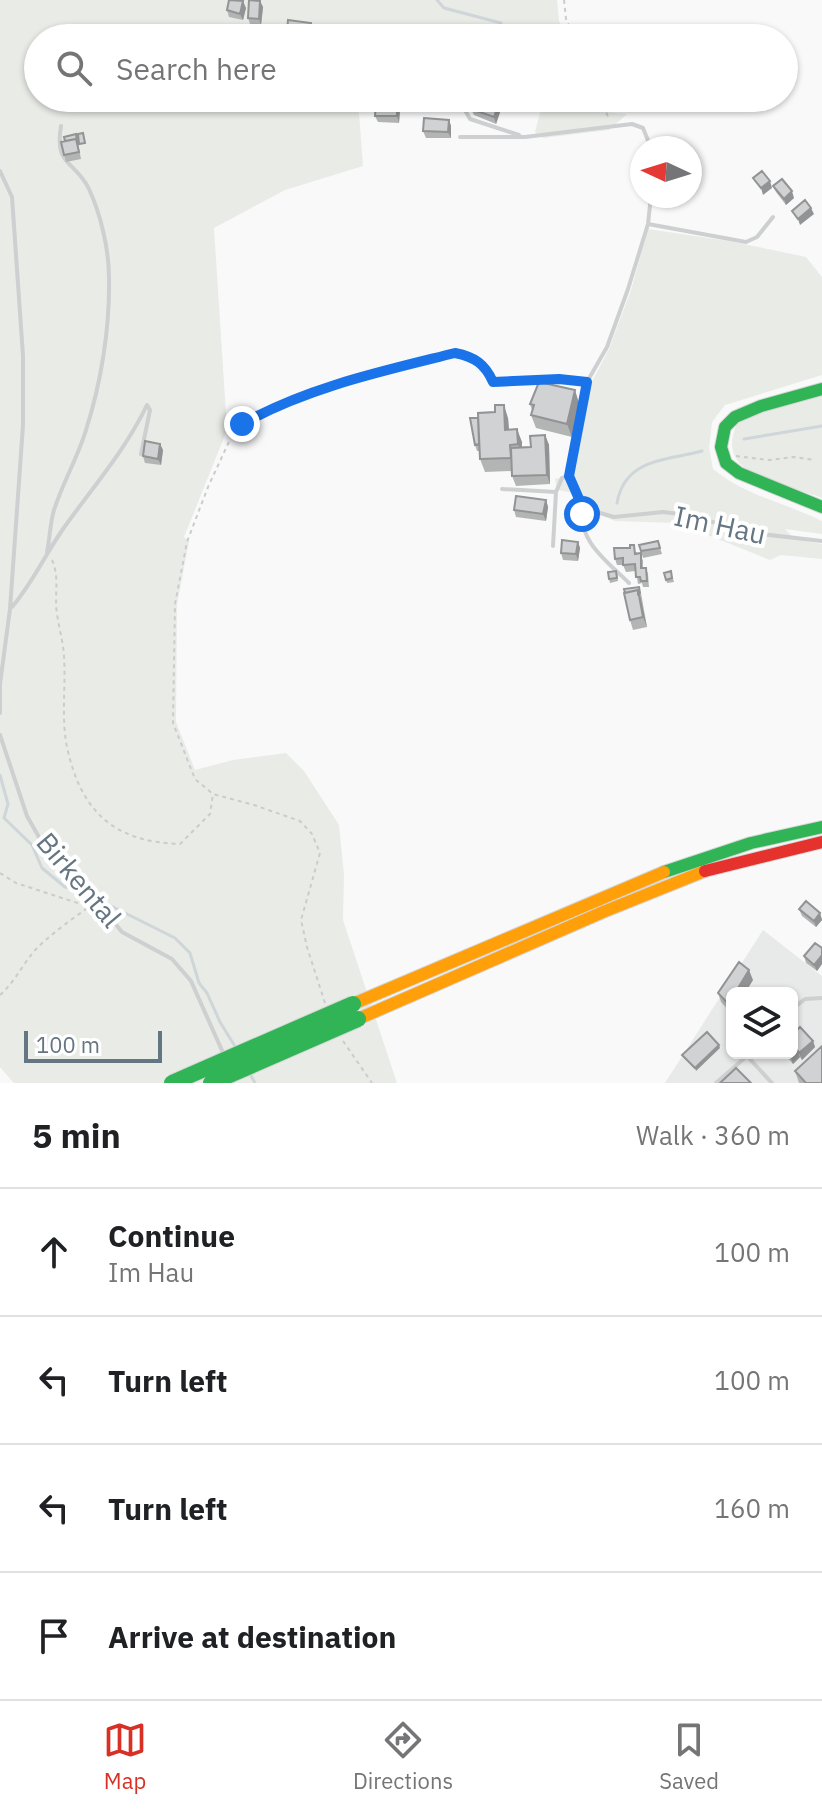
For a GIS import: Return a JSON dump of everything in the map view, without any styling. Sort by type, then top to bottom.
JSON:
[{"type":"main road","points":[[822,389],[761,406],[735,417],[725,427],[721,447],[726,463],[749,479],[822,507]]},
{"type":"main road","points":[[211,1083],[355,1011],[598,898],[700,857],[822,827]]},
{"type":"main road","points":[[172,1083],[705,871],[822,842]]},
{"type":"lane","points":[[295,22],[304,24]]},
{"type":"lane","points":[[466,112],[470,119],[525,137]]},
{"type":"lane","points":[[460,137],[525,137],[632,124],[643,128],[646,136]]},
{"type":"lane","points":[[47,552],[53,513],[78,453],[96,390],[105,342],[109,277],[104,238],[88,187],[79,174],[66,164],[61,154],[61,126]]},
{"type":"lane","points":[[0,171],[12,197],[23,356],[23,425],[0,713]]},
{"type":"lane","points":[[629,583],[587,537],[583,508],[569,476],[587,382],[607,347],[648,224],[650,208]]},
{"type":"lane","points":[[648,224],[746,242],[757,237],[773,217]]},
{"type":"lane","points":[[455,353],[479,361],[493,382],[559,379],[587,382]]},
{"type":"lane","points":[[10,609],[27,590],[47,552],[119,454],[147,405],[150,410],[141,454]]},
{"type":"lane","points":[[553,546],[556,492],[562,478],[569,476]]},
{"type":"lane","points":[[502,489],[556,492]]},
{"type":"lane","name":"Im Hau","points":[[583,508],[614,517],[663,512],[680,514],[761,534],[822,541]]},
{"type":"lane","name":"Birkental","points":[[0,735],[18,793],[44,846],[96,892],[105,911],[122,932],[172,959],[191,981],[236,1083]]},
{"type":"lane","points":[[798,1004],[805,999],[822,998]]},
{"type":"lane","points":[[716,1083],[743,1059]]},
{"type":"lane","points":[[751,1059],[772,1083]]},
{"type":"path","points":[[564,0],[568,24]]},
{"type":"path","points":[[606,112],[611,125]]},
{"type":"path","points":[[328,1010],[301,920],[320,853],[312,834],[300,821],[213,794],[195,779],[173,723],[175,604],[187,542],[233,433],[242,424],[346,381],[455,353]]},
{"type":"path","points":[[723,456],[814,460]]},
{"type":"path","points":[[47,552],[54,564],[58,584],[56,612],[64,654],[67,746],[78,782],[96,815],[124,833],[153,843],[180,844],[210,814],[213,794]]},
{"type":"path","points":[[0,873],[16,883],[105,911]]},
{"type":"path","points":[[0,995],[40,945],[89,907]]},
{"type":"path","points":[[338,1031],[354,1060],[372,1083]]},
{"type":"shaded area","points":[[0,0],[557,0],[560,24],[24,24],[24,112],[359,112],[363,166],[285,190],[214,228],[227,430],[184,537],[189,541],[177,605],[176,722],[195,770],[233,760],[286,753],[304,771],[339,825],[344,875],[343,920],[397,1083],[14,1083],[0,1067]]},
{"type":"shaded area","points":[[540,112],[627,114],[609,130],[543,138],[535,132]]},
{"type":"shaded area","points":[[648,229],[806,257],[822,277],[822,375],[725,405],[712,422],[709,448],[713,469],[726,478],[753,493],[822,521],[822,534],[785,529],[795,539],[822,544],[822,559],[781,555],[770,560],[678,523],[615,521],[577,505],[580,494],[557,490],[555,479],[569,475],[568,465],[588,389],[609,349],[631,290]]},
{"type":"shaded area","points":[[822,394],[822,498],[771,482],[742,466],[734,454],[732,439],[739,420]]},
{"type":"shaded area","points":[[763,930],[822,976],[822,1083],[665,1083],[726,988],[726,1059],[798,1059],[798,987],[726,987]]},
{"type":"building","points":[[229,0],[243,1],[240,14],[227,10]]},
{"type":"building","points":[[249,0],[260,1],[259,19],[248,18]]},
{"type":"building","points":[[288,20],[311,23],[311,24],[288,24]]},
{"type":"building","points":[[375,112],[397,112],[397,116],[375,116]]},
{"type":"building","points":[[480,112],[496,112],[494,117]]},
{"type":"building","points":[[424,118],[449,120],[448,132],[423,131]]},
{"type":"building","points":[[83,133],[85,143],[79,144],[78,134]]},
{"type":"building","points":[[76,134],[77,142],[76,139],[65,141],[64,137]]},
{"type":"building","points":[[76,139],[79,152],[64,155],[61,142]]},
{"type":"building","points":[[762,171],[770,181],[761,188],[753,178]]},
{"type":"building","points":[[782,179],[792,191],[784,199],[773,186]]},
{"type":"building","points":[[805,200],[811,208],[798,219],[792,211]]},
{"type":"building","points":[[539,382],[575,390],[567,424],[531,415],[534,405],[530,404]]},
{"type":"building","points":[[495,405],[504,405],[505,430],[517,429],[518,444],[510,445],[511,458],[480,459],[478,413],[495,412]]},
{"type":"building","points":[[470,418],[478,418],[479,444],[475,445]]},
{"type":"building","points":[[545,435],[547,475],[512,476],[511,448],[531,447],[530,436]]},
{"type":"building","points":[[145,441],[160,444],[158,459],[143,456]]},
{"type":"building","points":[[516,496],[546,500],[543,514],[514,510]]},
{"type":"building","points":[[562,540],[578,542],[576,554],[561,553]]},
{"type":"building","points":[[658,541],[660,548],[641,551],[639,545]]},
{"type":"building","points":[[634,545],[635,554],[641,553],[641,568],[646,568],[647,581],[636,577],[635,564],[623,565],[623,558],[615,559],[614,548],[630,548]]},
{"type":"building","points":[[616,571],[617,578],[609,579],[608,572]]},
{"type":"building","points":[[671,571],[672,578],[666,580],[664,573]]},
{"type":"building","points":[[639,587],[638,594],[638,590],[625,593],[624,589]]},
{"type":"building","points":[[638,590],[643,617],[630,620],[624,593]]},
{"type":"building","points":[[806,901],[820,913],[814,921],[799,909]]},
{"type":"building","points":[[815,943],[822,948],[822,955],[814,965],[804,956]]},
{"type":"building","points":[[739,962],[749,970],[739,987],[726,987],[726,1002],[718,993]]},
{"type":"building","points":[[800,1027],[813,1041],[799,1053],[798,1051]]},
{"type":"building","points":[[707,1032],[719,1045],[695,1068],[682,1055]]},
{"type":"building","points":[[822,1046],[822,1083],[806,1083],[795,1071]]},
{"type":"building","points":[[736,1068],[751,1083],[720,1083]]},
{"type":"waterway","points":[[437,0],[444,8],[501,23]]},
{"type":"waterway","points":[[744,439],[822,426]]},
{"type":"waterway","points":[[617,503],[621,488],[638,469],[661,460],[702,451]]},
{"type":"waterway","points":[[0,775],[8,804],[4,818],[32,845],[42,868],[65,887],[83,892]]},
{"type":"waterway","points":[[107,904],[175,938],[190,953],[199,983],[236,1048]]},
{"type":"waterway","points":[[249,1072],[255,1083]]},
{"type":"traffic: fast","points":[[822,389],[761,406],[735,417],[725,427],[721,447],[726,463],[739,473],[822,507]]},
{"type":"traffic: fast","points":[[664,872],[751,843],[822,827]]},
{"type":"traffic: fast","points":[[172,1083],[353,1004]]},
{"type":"traffic: fast","points":[[211,1083],[358,1019]]},
{"type":"traffic: slow","points":[[358,1019],[705,871]]},
{"type":"traffic: slow","points":[[353,1004],[664,872]]},
{"type":"traffic: jam","points":[[705,871],[822,842]]},
{"type":"route","points":[[242,424],[346,381],[455,353],[479,361],[493,382],[559,379],[587,382],[569,476],[583,508],[582,514]]}]
